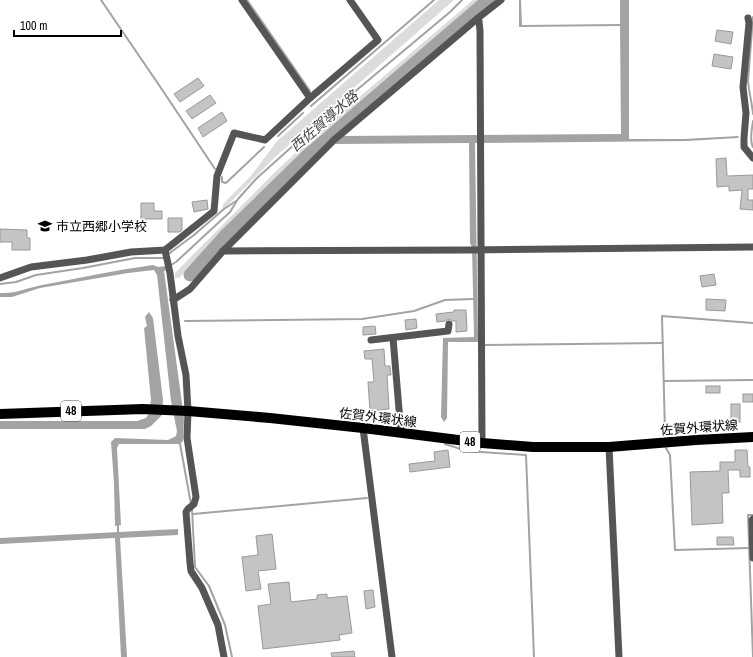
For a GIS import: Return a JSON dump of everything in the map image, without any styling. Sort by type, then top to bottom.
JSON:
[{"type":"main road","name":"佐賀外環状線","points":[[0,414],[143,410],[188,411],[270,418],[482,443],[533,447],[609,447],[753,437]]},
{"type":"street","points":[[242,0],[310,98]]},
{"type":"street","points":[[0,278],[31,267],[87,260],[130,252],[165,250],[214,211],[217,176],[234,134],[265,140],[310,98],[378,40],[350,0]]},
{"type":"street","points":[[173,300],[190,289],[224,251],[334,140],[501,0]]},
{"type":"street","points":[[478,18],[480,31],[481,133],[482,443]]},
{"type":"street","points":[[748,18],[749,23],[743,88],[746,113],[744,147],[753,158]]},
{"type":"street","points":[[224,251],[753,247]]},
{"type":"street","points":[[165,250],[170,273],[178,336],[186,375],[188,438],[196,497],[186,512],[191,571],[202,588],[218,625],[224,657]]},
{"type":"street","points":[[372,340],[448,331],[449,324]]},
{"type":"street","points":[[393,338],[401,433]]},
{"type":"street","points":[[363,428],[392,657]]},
{"type":"street","points":[[609,447],[619,657]]},
{"type":"street","points":[[753,519],[753,558]]},
{"type":"shaded area","points":[[439,0],[454,0],[274,158],[222,211],[223,204],[250,177],[277,141]]},
{"type":"shaded area","points":[[473,0],[482,0],[312,142],[179,278],[175,278],[175,273],[275,172],[315,135]]},
{"type":"shaded area","points":[[519,0],[521,0],[522,25],[620,24],[620,0],[629,0],[629,139],[684,139],[739,136],[738,138],[687,141],[475,143],[478,342],[448,342],[447,418],[444,422],[441,417],[443,338],[474,337],[472,247],[470,243],[469,143],[335,144],[344,136],[621,134],[620,26],[519,27]]},
{"type":"shaded area","points":[[153,265],[158,267],[166,266],[167,270],[164,271],[184,418],[183,441],[180,444],[119,444],[117,448],[121,525],[115,526],[111,442],[115,438],[168,440],[176,436],[177,431],[171,401],[157,275],[154,270],[128,273],[40,288],[12,297],[0,297],[0,293],[16,292],[42,285]]},
{"type":"shaded area","points":[[149,312],[153,318],[163,400],[162,415],[151,426],[145,429],[0,429],[0,421],[137,421],[146,418],[149,413],[151,400],[144,328],[147,326],[145,317]]},
{"type":"shaded area","points":[[178,529],[178,535],[120,538],[127,657],[121,657],[115,538],[0,544],[0,538]]},
{"type":"building","points":[[717,30],[733,32],[731,44],[715,41]]},
{"type":"building","points":[[714,54],[733,57],[731,69],[712,66]]},
{"type":"building","points":[[198,78],[204,86],[180,102],[174,94]]},
{"type":"building","points":[[210,95],[216,103],[192,119],[186,111]]},
{"type":"building","points":[[222,112],[227,121],[203,137],[198,128]]},
{"type":"building","points":[[726,158],[727,176],[753,175],[753,189],[748,189],[748,200],[753,200],[753,210],[740,209],[742,190],[729,191],[729,186],[717,187],[716,159]]},
{"type":"building","points":[[207,200],[208,209],[194,212],[192,202]]},
{"type":"building","points":[[141,203],[154,203],[154,211],[162,211],[162,219],[141,219]]},
{"type":"building","points":[[168,218],[182,218],[182,230],[180,232],[168,232]]},
{"type":"building","points":[[0,229],[27,230],[27,238],[30,238],[30,250],[12,250],[12,242],[0,242]]},
{"type":"building","points":[[714,274],[716,285],[702,287],[700,276]]},
{"type":"building","points":[[706,299],[726,300],[725,311],[706,310]]},
{"type":"building","points":[[454,310],[466,310],[467,331],[456,332],[456,321],[449,319],[437,322],[436,314],[454,312]]},
{"type":"building","points":[[416,319],[417,328],[406,330],[405,320]]},
{"type":"building","points":[[375,326],[376,334],[363,335],[363,327]]},
{"type":"building","points":[[384,349],[385,366],[390,366],[391,375],[387,375],[389,409],[370,411],[368,382],[374,382],[372,359],[365,359],[364,351]]},
{"type":"building","points":[[706,386],[720,386],[720,393],[706,393]]},
{"type":"building","points":[[743,394],[753,394],[753,402],[743,402]]},
{"type":"building","points":[[731,404],[740,404],[740,422],[731,422]]},
{"type":"building","points":[[448,450],[450,467],[410,472],[409,464],[435,461],[434,452]]},
{"type":"building","points":[[735,450],[747,450],[750,477],[740,477],[740,470],[728,470],[729,493],[722,493],[723,523],[692,525],[690,472],[720,471],[720,462],[735,462]]},
{"type":"building","points":[[272,534],[276,569],[258,571],[261,589],[246,591],[242,557],[258,555],[256,536]]},
{"type":"building","points":[[717,537],[733,537],[734,545],[717,545]]},
{"type":"building","points":[[289,582],[291,602],[317,599],[317,595],[327,594],[327,598],[347,596],[352,633],[339,635],[340,640],[263,649],[258,606],[271,604],[268,584]]},
{"type":"building","points":[[373,590],[375,607],[366,609],[364,591]]},
{"type":"building","points":[[354,651],[355,657],[332,657],[331,653]]},
{"type":"waterway","points":[[101,0],[215,169]]},
{"type":"waterway","points":[[247,0],[310,91]]},
{"type":"waterway","points":[[311,106],[434,0]]},
{"type":"waterway","points":[[171,265],[230,212],[238,199],[257,178],[334,109],[450,12],[462,0]]},
{"type":"waterway","name":"西佐賀導水路","points":[[190,275],[225,236],[309,154],[488,0]]},
{"type":"waterway","points":[[753,17],[748,81],[753,114]]},
{"type":"waterway","points":[[278,136],[303,113]]},
{"type":"waterway","points":[[753,121],[751,138],[753,147]]},
{"type":"waterway","points":[[222,177],[222,182],[226,183],[264,147]]},
{"type":"waterway","points":[[0,284],[16,282],[36,275],[135,258],[163,258],[236,201]]},
{"type":"waterway","points":[[185,321],[362,319],[414,311],[445,300],[473,299]]},
{"type":"waterway","points":[[665,432],[662,316],[753,323]]},
{"type":"waterway","points":[[484,345],[663,343]]},
{"type":"waterway","points":[[664,381],[753,380]]},
{"type":"waterway","points":[[180,444],[191,504]]},
{"type":"waterway","points":[[445,444],[467,451],[526,455],[534,657]]},
{"type":"waterway","points":[[666,448],[670,455],[675,550],[749,548]]},
{"type":"waterway","points":[[193,514],[367,498]]},
{"type":"waterway","points":[[192,509],[195,567],[209,586],[225,625],[232,657]]},
{"type":"waterway","points":[[753,515],[748,515],[753,657]]},
{"type":"waterway","points":[[118,524],[118,533]]},
{"type":"place","name":"市立西郷小学校","points":[[45,226]]}]
